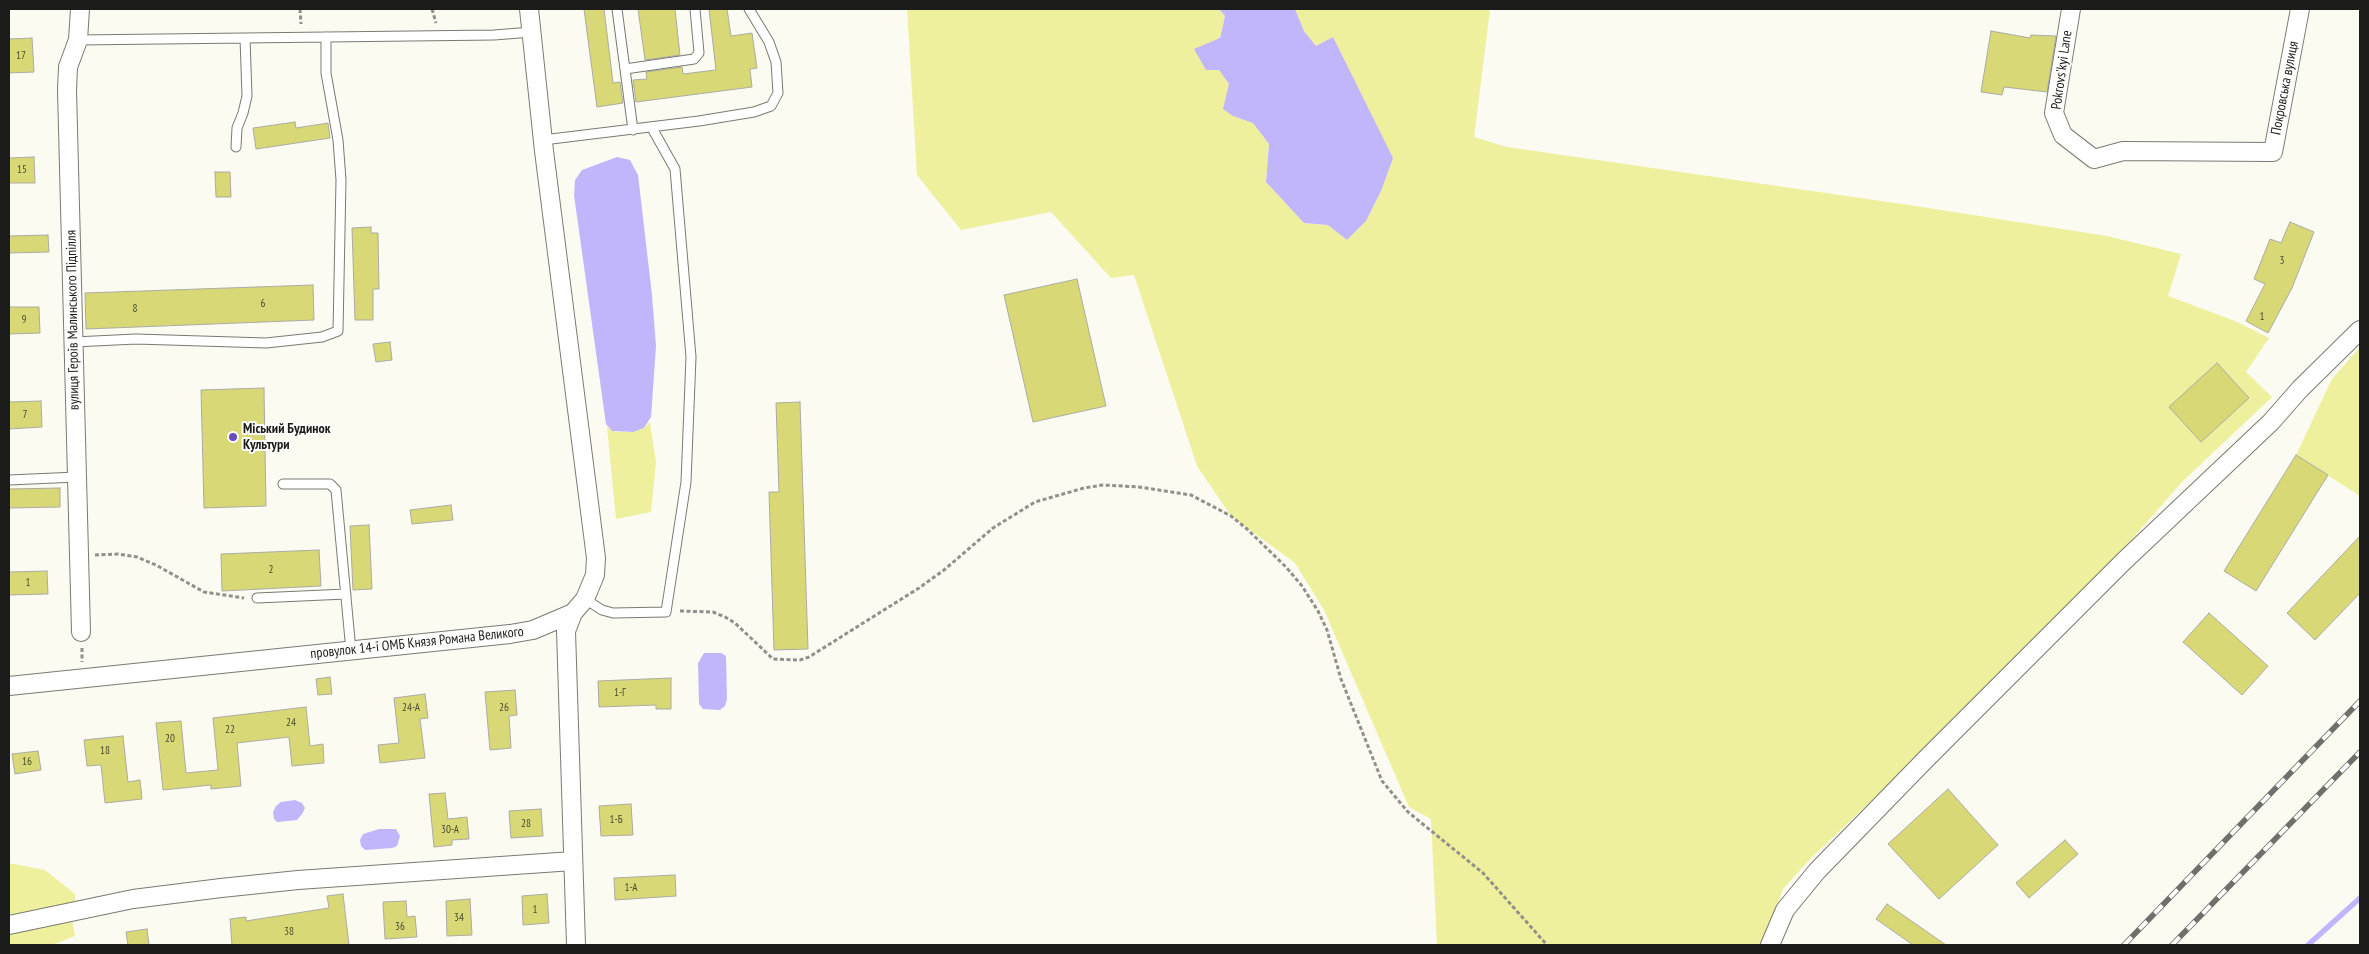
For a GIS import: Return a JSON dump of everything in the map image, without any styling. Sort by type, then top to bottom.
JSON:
[{"type":"street","name":"вулиця Героїв Малинського Підпілля","points":[[80,9],[78,40],[68,68],[67,90],[81,632]]},
{"type":"street","points":[[529,9],[543,140],[596,558],[595,576],[585,599],[573,612],[566,631],[565,656],[576,945]]},
{"type":"street","name":"Pokrovs'kyi Lane","points":[[2072,9],[2054,113],[2062,136],[2094,159],[2123,151],[2168,150]]},
{"type":"street","name":"Покровська вулиця","points":[[2168,150],[2273,152],[2300,9]]},
{"type":"street","points":[[1770,945],[1785,910],[1816,871],[1928,756],[2124,561],[2271,422],[2300,389],[2360,330]]},
{"type":"street","name":"провулок 14-ї ОМБ Князя Романа Великого","points":[[9,686],[82,680],[533,630],[573,612]]},
{"type":"street","points":[[9,925],[133,899],[221,888],[298,880],[573,861]]},
{"type":"lane","points":[[617,9],[633,130]]},
{"type":"lane","points":[[625,70],[694,59],[700,53],[695,9]]},
{"type":"lane","points":[[543,140],[652,128],[766,109],[776,100],[778,84],[773,51],[749,9]]},
{"type":"lane","points":[[78,40],[494,35],[532,32]]},
{"type":"lane","points":[[74,342],[144,339],[266,343],[322,337],[338,331],[341,180],[338,140],[326,74],[326,37]]},
{"type":"lane","points":[[236,147],[237,128],[243,114],[247,96],[245,38]]},
{"type":"lane","points":[[585,599],[602,610],[613,613],[666,612],[686,482],[691,357],[675,170],[652,128]]},
{"type":"lane","points":[[9,480],[77,477]]},
{"type":"lane","points":[[283,484],[330,484],[336,490],[351,651]]},
{"type":"lane","points":[[257,598],[346,594]]},
{"type":"path","points":[[666,612],[700,611],[725,617],[734,622],[772,659],[800,660],[809,657],[919,588],[944,570],[993,528],[1034,502],[1084,488],[1103,485],[1139,487],[1184,493],[1231,516],[1261,542],[1302,586],[1318,611],[1327,630],[1336,667],[1379,775],[1401,805],[1483,873],[1547,945]]},
{"type":"path","points":[[79,556],[118,554],[136,557],[156,565],[204,592],[229,597],[257,598]]},
{"type":"path","points":[[81,632],[82,680]]},
{"type":"green space","points":[[907,9],[1219,9],[1225,16],[1220,38],[1219,70],[1229,84],[1233,116],[1253,123],[1269,144],[1266,182],[1304,223],[1328,225],[1347,240],[1366,221],[1381,191],[1333,37],[1316,46],[1304,31],[1295,9],[1490,9],[1474,137],[1507,147],[1909,205],[2107,236],[2181,254],[2168,296],[2235,321],[2269,338],[2246,372],[2272,397],[2182,482],[2117,556],[1923,752],[1812,857],[1783,889],[1763,945],[1437,945],[1431,819],[1409,807],[1324,610],[1295,563],[1231,516],[1197,466],[1134,275],[1111,278],[1051,212],[961,230],[917,175]]},
{"type":"green space","points":[[2360,347],[2360,496],[2296,455],[2332,379]]},
{"type":"green space","points":[[650,422],[656,462],[651,512],[616,519],[607,427],[616,432],[633,432],[644,428]]},
{"type":"green space","points":[[9,863],[45,870],[75,894],[75,902],[9,915]]},
{"type":"green space","points":[[72,920],[75,936],[52,945],[9,945],[9,933]]},
{"type":"shaded area","points":[[1219,9],[1295,9],[1304,31],[1316,46],[1333,37],[1393,158],[1381,191],[1366,221],[1347,240],[1328,225],[1304,223],[1266,182],[1269,144],[1253,123],[1233,116],[1223,109],[1229,84],[1219,70],[1206,70],[1194,49],[1220,38],[1225,16]]},
{"type":"shaded area","points":[[617,157],[630,160],[638,175],[656,346],[651,417],[644,428],[633,432],[612,431],[606,424],[574,195],[575,180],[582,170]]},
{"type":"shaded area","points":[[704,653],[721,653],[726,656],[727,699],[725,706],[720,710],[703,709],[699,704],[698,663]]},
{"type":"shaded area","points":[[295,800],[302,803],[305,808],[302,814],[297,820],[277,822],[274,819],[273,812],[276,806],[281,802]]},
{"type":"shaded area","points":[[379,829],[396,829],[400,836],[397,846],[365,850],[361,846],[360,840],[363,834]]},
{"type":"building","points":[[584,9],[604,9],[613,83],[620,82],[623,103],[597,107]]},
{"type":"building","points":[[638,9],[675,9],[680,55],[645,60]]},
{"type":"building","points":[[709,9],[727,9],[731,36],[752,33],[757,68],[750,69],[752,87],[636,102],[633,80],[647,79],[646,72],[682,67],[683,74],[716,70]]},
{"type":"building","points":[[1991,31],[2030,38],[2031,35],[2056,36],[2047,92],[2004,87],[2002,95],[1981,92]]},
{"type":"building","points":[[32,38],[34,72],[9,73],[9,39]]},
{"type":"building","points":[[295,122],[296,128],[328,123],[330,138],[256,149],[253,128]]},
{"type":"building","points":[[34,157],[35,183],[9,183],[9,158]]},
{"type":"building","points":[[215,172],[230,172],[231,197],[216,197]]},
{"type":"building","points":[[2290,222],[2314,232],[2292,288],[2268,333],[2246,321],[2265,284],[2254,279],[2270,239],[2281,243]]},
{"type":"building","points":[[371,227],[371,233],[378,233],[379,289],[373,289],[373,320],[355,320],[352,228]]},
{"type":"building","points":[[48,235],[49,252],[9,253],[9,236]]},
{"type":"building","points":[[1077,279],[1106,406],[1033,422],[1004,295]]},
{"type":"building","points":[[313,285],[314,320],[86,329],[85,293]]},
{"type":"building","points":[[9,307],[39,307],[40,333],[9,334]]},
{"type":"building","points":[[390,342],[392,360],[376,362],[373,344]]},
{"type":"building","points":[[2217,363],[2249,398],[2201,442],[2169,407]]},
{"type":"building","name":"Міський Будинок Культури","points":[[264,388],[266,506],[204,508],[201,390]]},
{"type":"building","points":[[41,401],[42,427],[9,429],[9,402]]},
{"type":"building","points":[[800,402],[808,649],[774,650],[769,492],[779,492],[776,403]]},
{"type":"building","points":[[2296,455],[2328,475],[2256,591],[2224,571]]},
{"type":"building","points":[[60,488],[60,507],[9,508],[9,489]]},
{"type":"building","points":[[451,505],[453,520],[412,524],[410,510]]},
{"type":"building","points":[[369,525],[372,589],[353,590],[350,526]]},
{"type":"building","points":[[2360,536],[2360,593],[2315,640],[2287,613]]},
{"type":"building","points":[[319,550],[321,586],[222,591],[221,554]]},
{"type":"building","points":[[47,571],[48,594],[9,595],[9,572]]},
{"type":"building","points":[[2209,613],[2268,666],[2242,695],[2183,642]]},
{"type":"building","points":[[330,677],[332,694],[318,695],[316,679]]},
{"type":"building","points":[[671,678],[671,709],[656,709],[656,705],[599,707],[598,681]]},
{"type":"building","points":[[515,690],[517,715],[509,716],[511,748],[490,750],[485,692]]},
{"type":"building","points":[[425,694],[428,718],[420,719],[425,758],[380,763],[378,745],[399,743],[394,698]]},
{"type":"building","points":[[306,707],[310,746],[323,744],[324,763],[292,766],[289,737],[237,743],[241,786],[211,789],[211,785],[163,790],[156,723],[181,721],[186,773],[218,770],[213,718]]},
{"type":"building","points":[[123,736],[128,782],[140,780],[142,799],[105,803],[101,765],[87,766],[84,740]]},
{"type":"building","points":[[38,751],[41,770],[15,774],[12,754]]},
{"type":"building","points":[[1948,789],[1998,845],[1939,899],[1888,844]]},
{"type":"building","points":[[445,793],[448,819],[467,817],[469,839],[452,840],[452,845],[434,847],[429,794]]},
{"type":"building","points":[[631,804],[633,835],[601,836],[599,806]]},
{"type":"building","points":[[541,809],[543,836],[511,838],[509,811]]},
{"type":"building","points":[[2065,840],[2078,854],[2029,898],[2016,883]]},
{"type":"building","points":[[675,875],[676,896],[615,900],[614,878]]},
{"type":"building","points":[[343,894],[349,945],[232,945],[230,919],[246,917],[246,921],[329,908],[327,896]]},
{"type":"building","points":[[547,894],[549,923],[523,925],[522,896]]},
{"type":"building","points":[[470,899],[472,935],[447,936],[446,901]]},
{"type":"building","points":[[406,901],[407,917],[415,916],[417,937],[385,939],[383,902]]},
{"type":"building","points":[[1887,904],[1946,945],[1913,945],[1876,919]]},
{"type":"building","points":[[147,929],[149,945],[128,945],[126,932]]},
{"type":"waterway","points":[[2308,945],[2360,898]]},
{"type":"railway","points":[[2124,945],[2360,701]]},
{"type":"railway","points":[[2172,945],[2360,752]]},
{"type":"place","name":"Міський Будинок Культури","points":[[233,437]]}]
